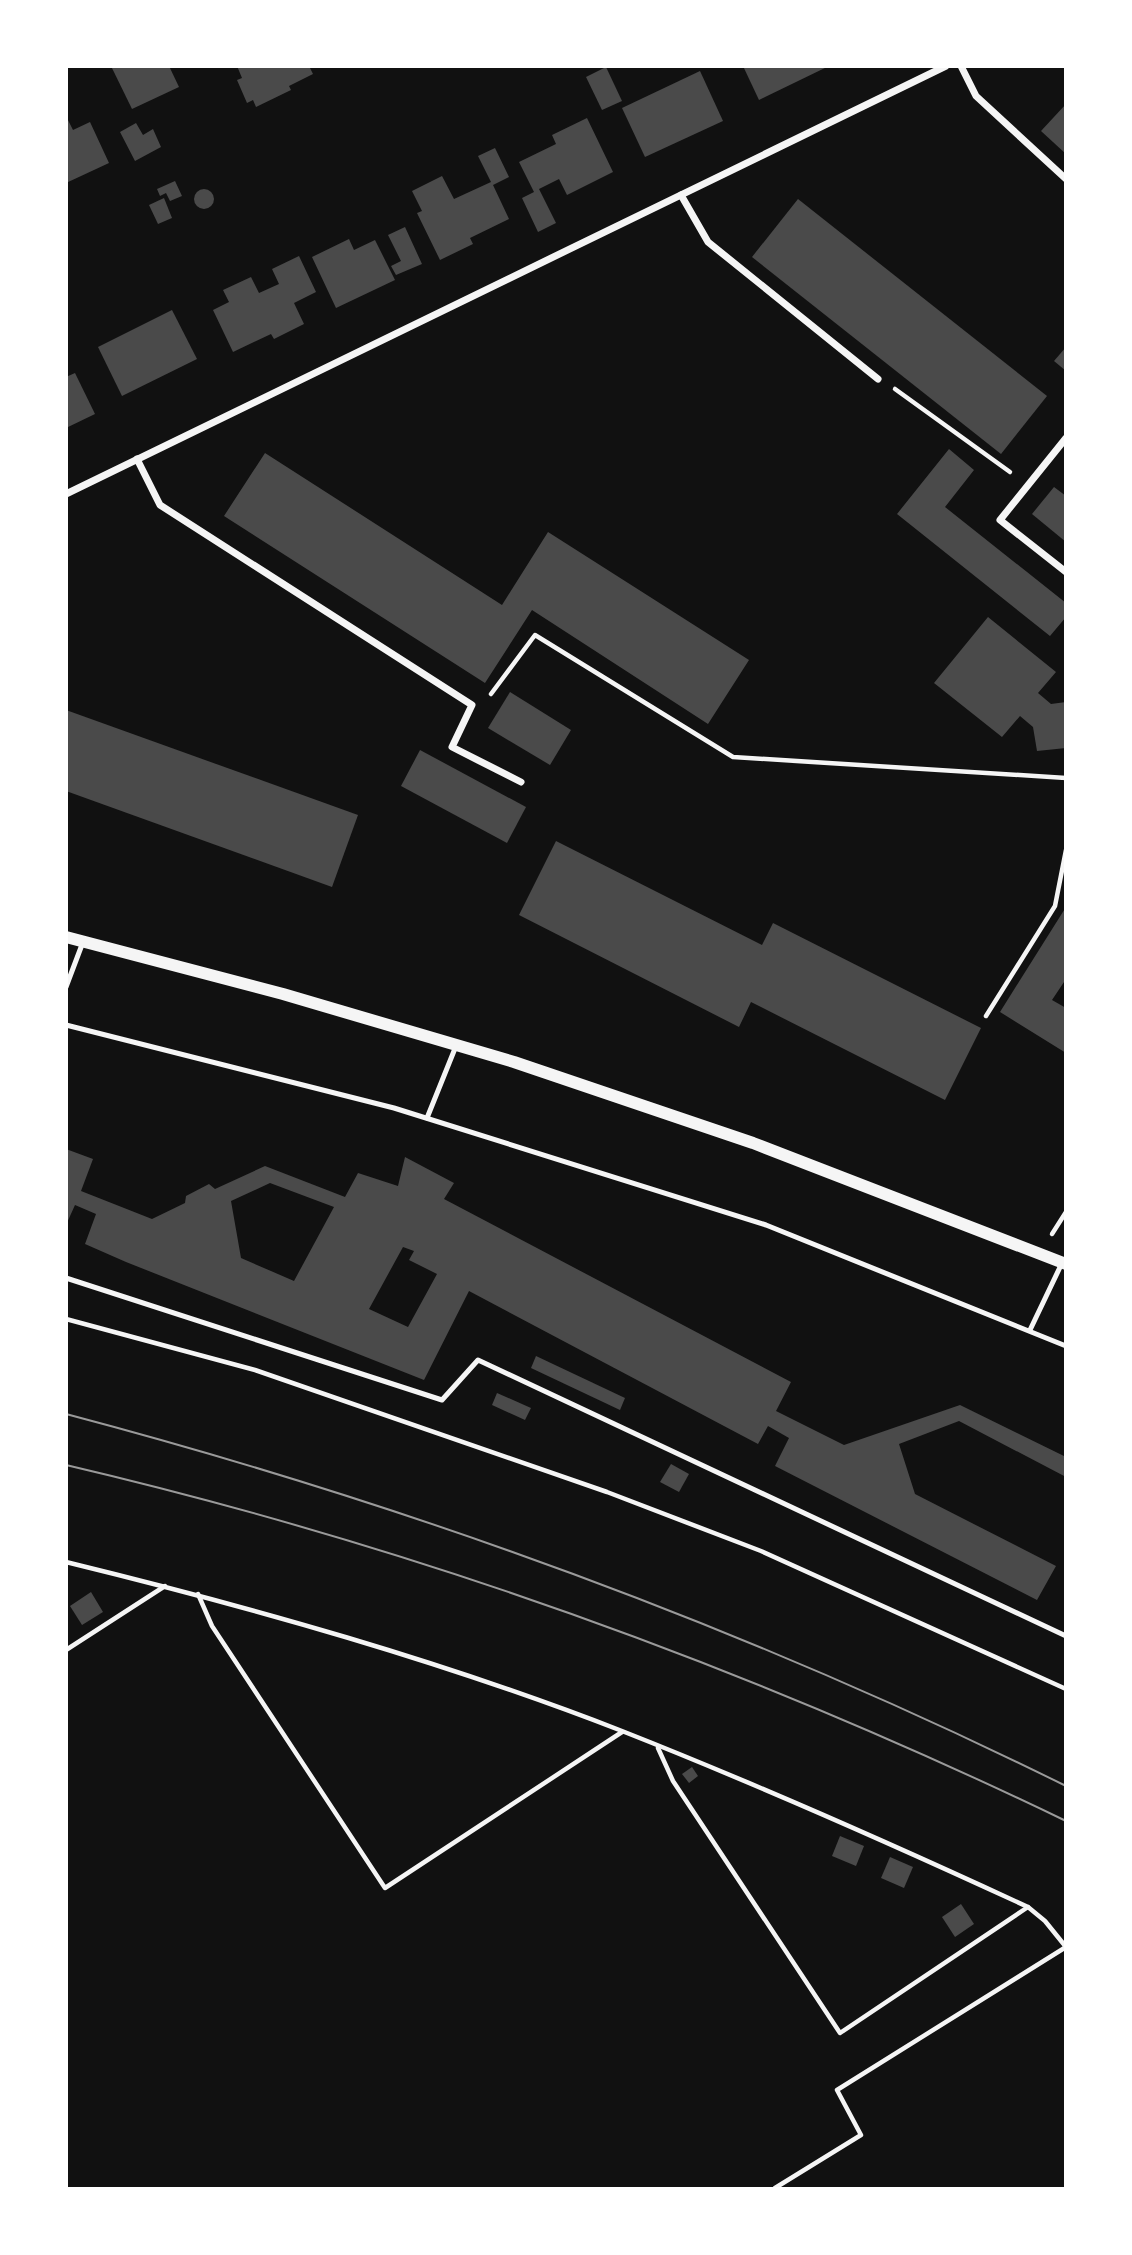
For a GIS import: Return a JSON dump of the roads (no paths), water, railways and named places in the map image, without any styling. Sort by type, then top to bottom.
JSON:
[{"type":"street","points":[[66,494],[946,66]]},
{"type":"street","points":[[961,66],[976,96],[1066,179]]},
{"type":"street","points":[[681,195],[708,242],[878,379]]},
{"type":"street","points":[[1066,438],[1000,520],[1066,572]]},
{"type":"street","points":[[137,459],[160,505],[472,705],[452,747],[521,782]]},
{"type":"street","points":[[66,937],[283,994],[457,1045],[753,1143],[1064,1263]]},
{"type":"lane","points":[[66,987],[83,942]]},
{"type":"lane","points":[[66,1025],[427,1118],[766,1226],[1066,1346]]},
{"type":"lane","points":[[427,1118],[457,1045]]},
{"type":"lane","points":[[1030,1330],[1064,1263]]},
{"type":"lane","points":[[66,1278],[442,1400],[478,1360],[1066,1636]]},
{"type":"tram line","points":[[66,1414],[323,1488],[575,1575],[824,1674],[946,1728],[1066,1786]]},
{"type":"tram line","points":[[66,1465],[323,1533],[576,1616],[824,1712],[1066,1821]]}]
